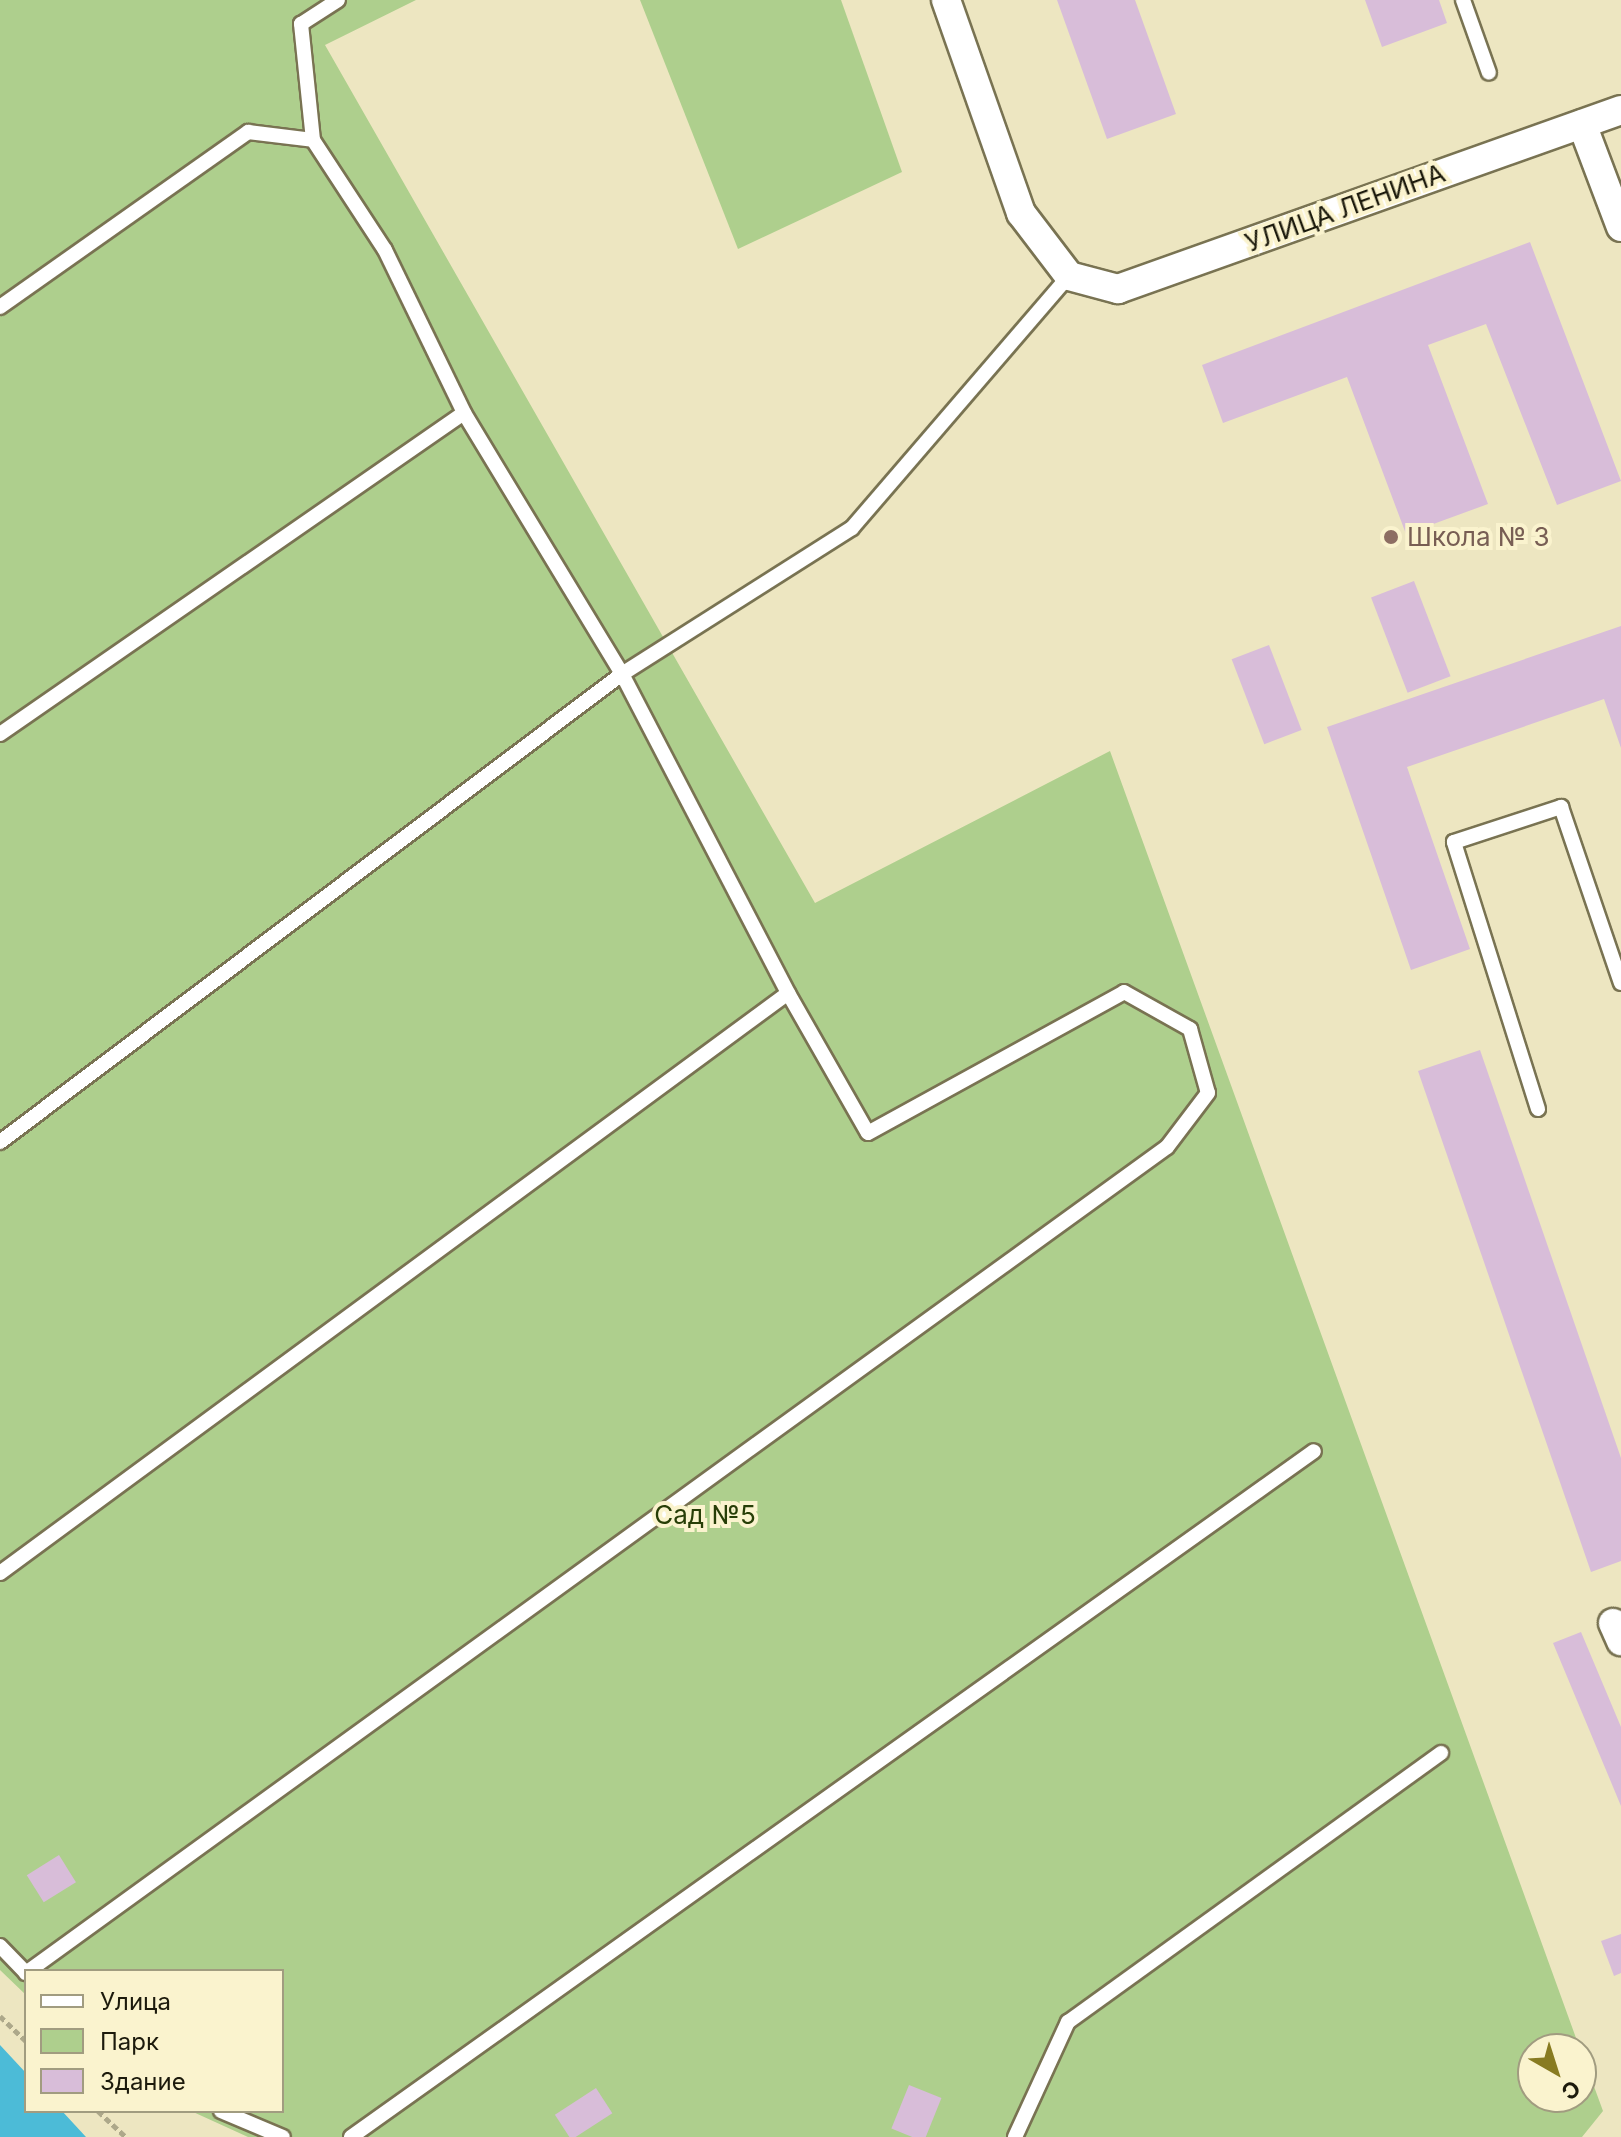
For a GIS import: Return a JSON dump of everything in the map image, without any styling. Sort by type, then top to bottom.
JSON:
[{"type":"street","points":[[946,0],[1021,213],[1069,276]]},
{"type":"street","name":"УЛИЦА ЛЕНИНА","points":[[1069,276],[1118,289],[1621,110]]},
{"type":"street","points":[[1582,124],[1621,227]]},
{"type":"lane","points":[[29,1969],[1167,1147],[1208,1093],[1190,1029],[1124,992],[868,1133],[788,993],[622,674],[464,413],[385,250],[313,140],[301,24],[338,0]]},
{"type":"lane","points":[[1463,0],[1489,73]]},
{"type":"lane","points":[[0,307],[248,132],[313,140]]},
{"type":"lane","points":[[0,1142],[622,674],[852,528],[1069,276]]},
{"type":"lane","points":[[0,734],[464,413]]},
{"type":"lane","points":[[1538,1109],[1454,842],[1561,807],[1621,983]]},
{"type":"lane","points":[[0,1573],[788,993]]},
{"type":"lane","points":[[351,2137],[1314,1451]]},
{"type":"lane","points":[[1015,2137],[1068,2022],[1441,1753]]},
{"type":"lane","points":[[0,1946],[24,1971]]},
{"type":"lane","points":[[226,2113],[283,2137]]},
{"type":"path","points":[[0,2016],[24,2039]]},
{"type":"path","points":[[100,2113],[126,2137]]},
{"type":"green space","name":"Сад №5","points":[[0,0],[416,0],[325,45],[815,903],[1110,751],[1574,2033],[1517,2033],[1517,2113],[1597,2113],[1597,2095],[1603,2111],[1582,2137],[248,2137],[195,2113],[284,2113],[284,1969],[24,1969],[24,1993],[0,1970]]},
{"type":"green space","points":[[640,0],[841,0],[902,172],[738,249]]},
{"type":"water","points":[[0,2045],[24,2071],[24,2113],[64,2113],[86,2137],[0,2137]]},
{"type":"building","points":[[1057,0],[1135,0],[1176,114],[1107,139]]},
{"type":"building","points":[[1365,0],[1439,0],[1447,23],[1382,47]]},
{"type":"building","points":[[1530,242],[1621,481],[1557,505],[1486,324],[1428,345],[1488,504],[1406,534],[1347,377],[1223,423],[1202,365]]},
{"type":"building","points":[[1414,581],[1451,676],[1408,693],[1371,597]]},
{"type":"building","points":[[1621,626],[1621,748],[1604,699],[1407,767],[1470,949],[1411,970],[1327,727]]},
{"type":"building","points":[[1269,645],[1302,730],[1264,744],[1232,659]]},
{"type":"building","points":[[1480,1050],[1621,1458],[1621,1561],[1591,1572],[1418,1071]]},
{"type":"building","points":[[1581,1632],[1621,1727],[1621,1806],[1553,1643]]},
{"type":"building","points":[[59,1855],[76,1882],[44,1902],[27,1875]]},
{"type":"building","points":[[1621,1934],[1621,1973],[1614,1976],[1601,1941]]},
{"type":"building","points":[[909,2085],[941,2098],[926,2137],[912,2137],[891,2129]]},
{"type":"building","points":[[596,2088],[612,2113],[576,2137],[569,2137],[555,2115]]},
{"type":"place","name":"Школа № 3","points":[[1391,537]]}]
